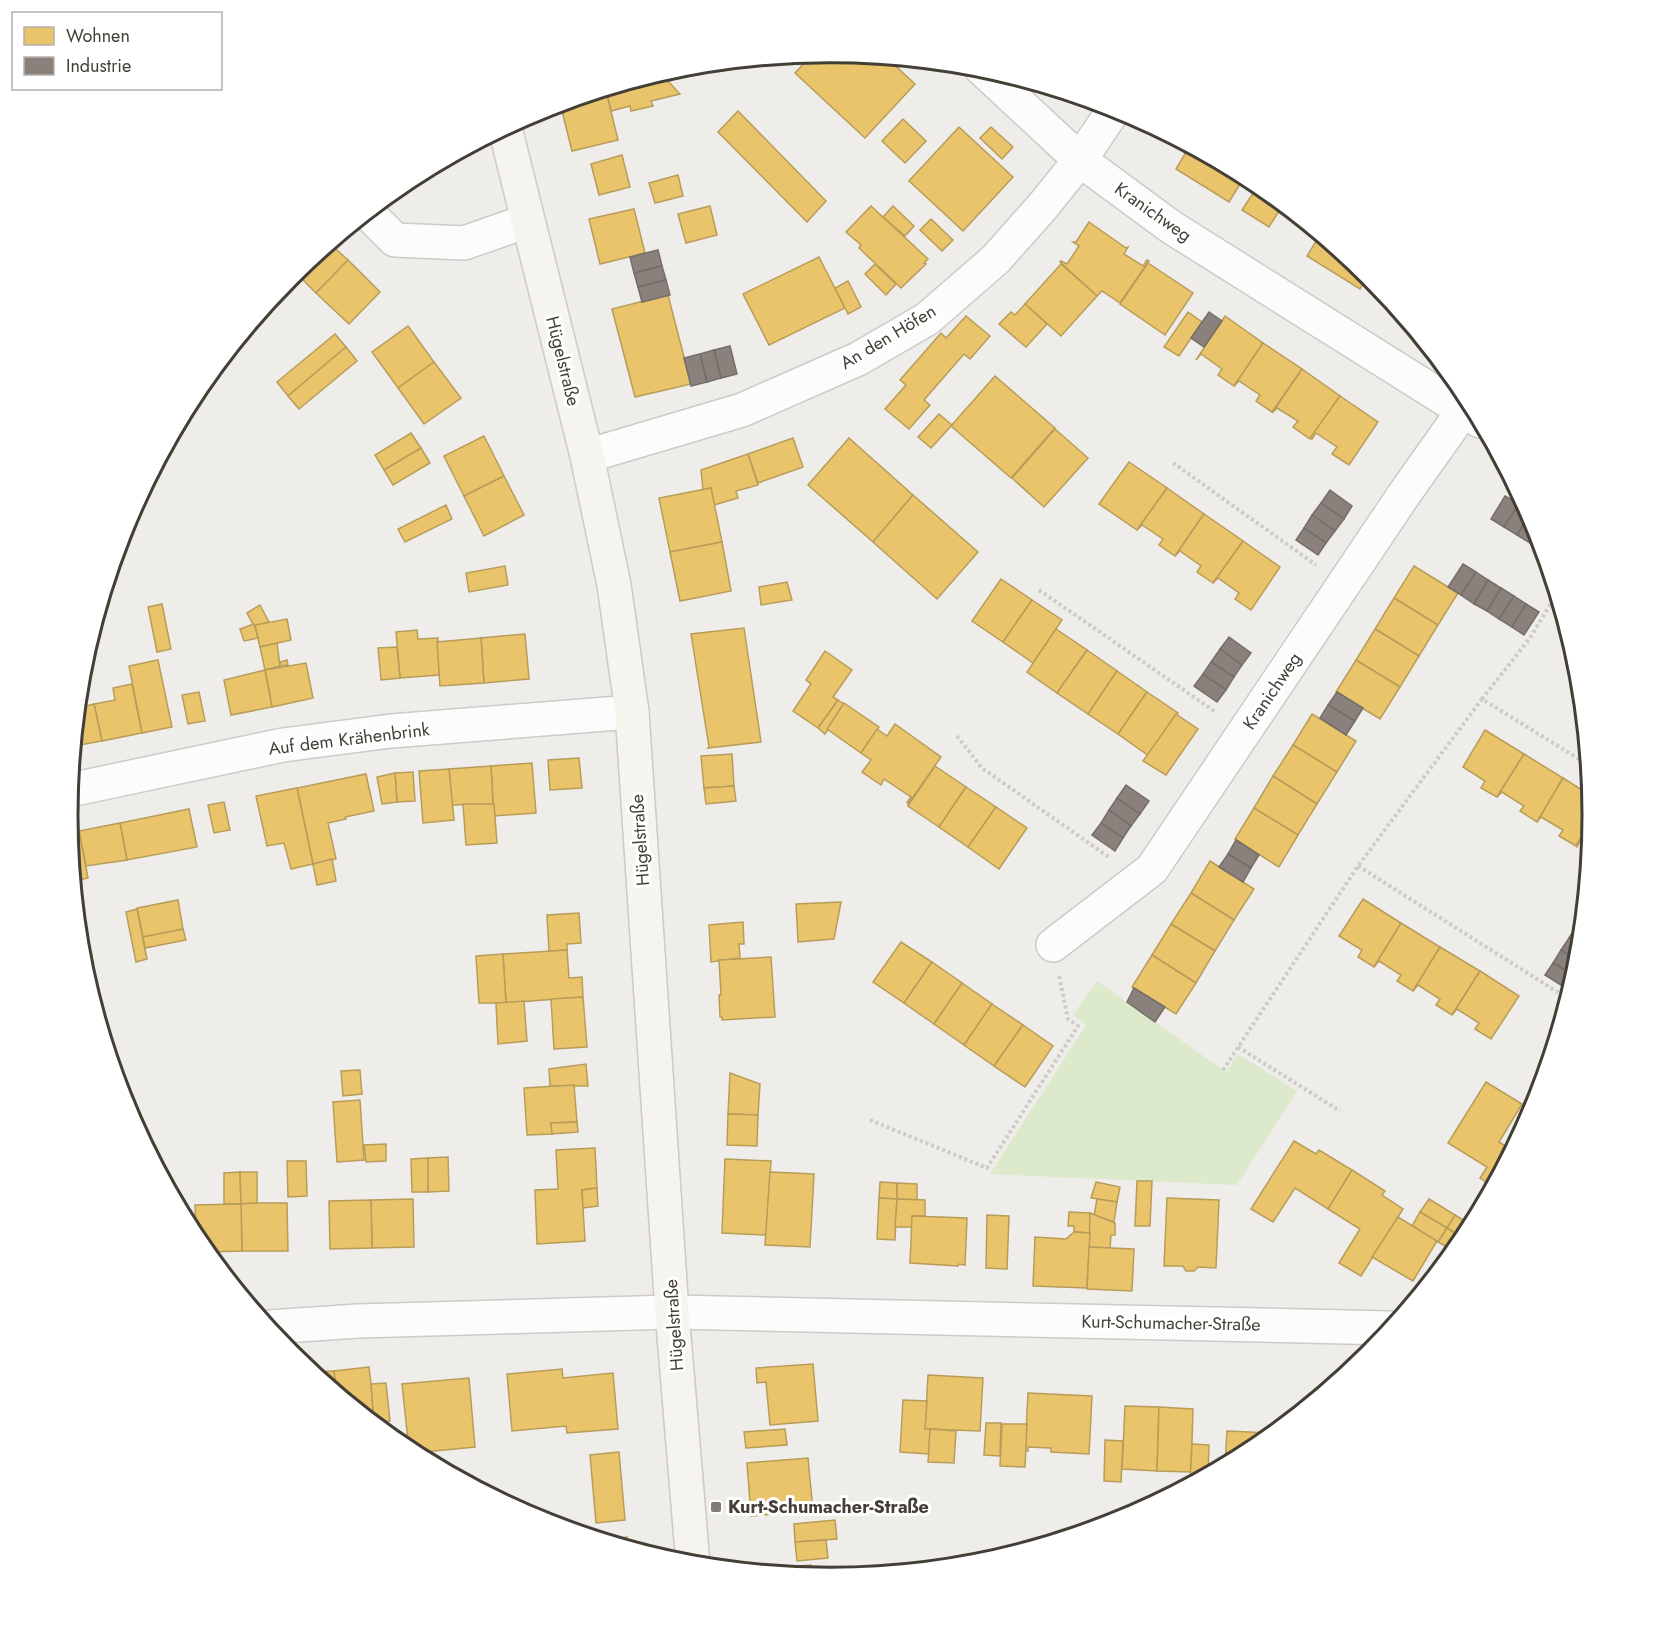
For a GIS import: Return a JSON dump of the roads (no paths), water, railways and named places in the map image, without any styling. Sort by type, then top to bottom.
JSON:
[{"type":"street","name":"Kranichweg","points":[[996,82],[1080,160],[1171,227],[1464,412]]},
{"type":"street","name":"An den Höfen","points":[[587,456],[742,410],[858,359],[927,319],[996,259],[1080,160],[1109,117]]},
{"type":"street","name":"Hügelstraße","points":[[507,136],[587,456],[614,585],[632,712],[672,1312],[692,1555]]},
{"type":"street","points":[[373,218],[395,240],[464,243],[527,220]]},
{"type":"street","name":"Kranichweg","points":[[1053,945],[1152,869],[1344,584],[1469,419]]},
{"type":"street","name":"Auf dem Krähenbrink","points":[[79,788],[283,745],[391,731],[632,712]]},
{"type":"street","name":"Kurt-Schumacher-Straße","points":[[279,1326],[358,1321],[672,1312],[1380,1328]]},
{"type":"place","name":"Kurt-Schumacher-Straße","points":[[716,1507]]}]
